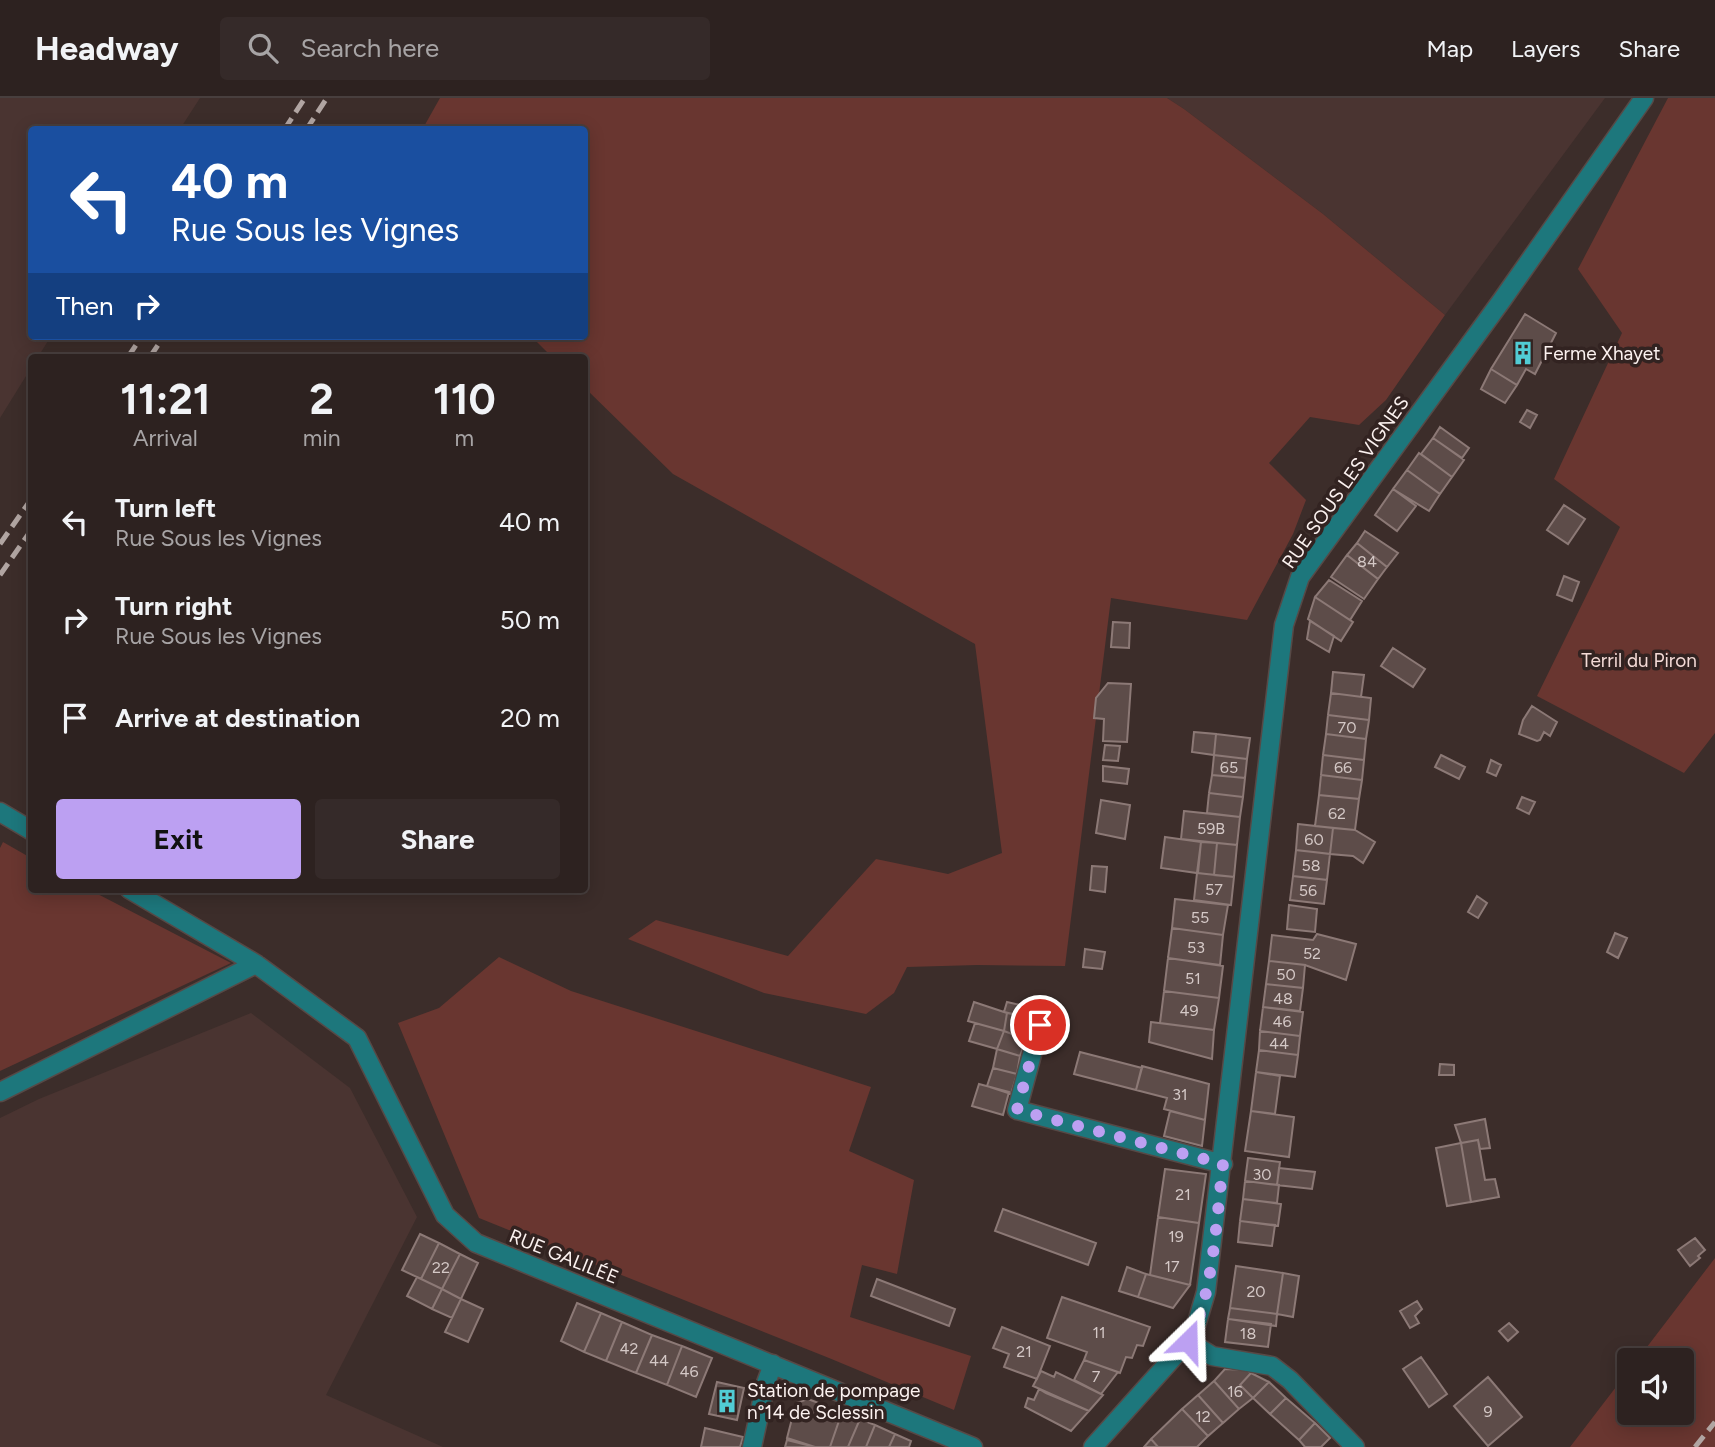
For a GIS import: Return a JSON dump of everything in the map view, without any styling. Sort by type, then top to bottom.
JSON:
[{"type":"street","name":"RUE SOUS LES VIGNES","points":[[1093,1447],[1188,1341],[1195,1329],[1206,1292],[1284,625],[1300,577],[1502,300],[1644,98]]},
{"type":"street","points":[[0,812],[28,829]]},
{"type":"street","name":"RUE GALILÉE","points":[[136,893],[256,964],[357,1038],[445,1215],[476,1244],[973,1447]]},
{"type":"street","points":[[0,1091],[256,964]]},
{"type":"street","points":[[1040,1025],[1017,1110],[1223,1164]]},
{"type":"street","points":[[1188,1341],[1212,1356],[1272,1366],[1290,1380],[1355,1447]]},
{"type":"street","points":[[751,1447],[766,1382],[773,1364]]},
{"type":"shaded area","points":[[0,98],[200,98],[182,126],[28,126],[28,340],[49,340],[40,354],[28,354],[28,373],[0,418]]},
{"type":"shaded area","points":[[1167,98],[1605,98],[1445,315],[1323,214]]},
{"type":"shaded area","points":[[251,1013],[350,1088],[417,1217],[326,1395],[443,1447],[0,1447],[0,1118],[39,1099]]},
{"type":"green space","points":[[440,98],[1167,98],[1323,214],[1445,315],[1386,400],[1359,425],[1310,417],[1269,463],[1306,500],[1293,534],[1247,620],[1111,598],[1065,966],[907,967],[894,993],[866,1014],[764,993],[628,939],[656,920],[788,956],[876,859],[948,874],[1002,853],[975,644],[673,474],[588,391],[588,354],[549,354],[535,340],[588,340],[588,126],[424,126]]},
{"type":"green space","name":"Terril du Piron","points":[[1668,98],[1715,98],[1715,733],[1684,773],[1537,696],[1620,527],[1554,479],[1622,333],[1578,269]]},
{"type":"green space","points":[[3,842],[28,856],[28,893],[96,893],[231,963],[0,1071],[0,848]]},
{"type":"green space","points":[[499,957],[571,991],[871,1087],[849,1151],[914,1180],[897,1274],[862,1265],[850,1317],[971,1356],[954,1410],[479,1218],[398,1023],[439,1008]]},
{"type":"green space","points":[[1715,1258],[1715,1447],[1570,1447],[1617,1386],[1617,1425],[1694,1425],[1694,1348],[1646,1348]]},
{"type":"building","name":"Ferme Xhayet","points":[[1525,314],[1556,333],[1535,374],[1526,369],[1517,385],[1491,369]]},
{"type":"building","points":[[1491,369],[1517,385],[1505,403],[1481,389]]},
{"type":"building","points":[[1527,410],[1537,415],[1530,428],[1520,422]]},
{"type":"building","points":[[1440,427],[1469,448],[1462,458],[1433,438]]},
{"type":"building","points":[[1433,438],[1464,460],[1452,477],[1421,454]]},
{"type":"building","points":[[1419,453],[1452,477],[1440,494],[1407,470]]},
{"type":"building","points":[[1407,470],[1440,494],[1429,511],[1393,489]]},
{"type":"building","points":[[1393,489],[1416,506],[1397,531],[1375,515]]},
{"type":"building","points":[[1564,505],[1585,519],[1568,544],[1547,530]]},
{"type":"building","points":[[1365,531],[1398,553],[1387,567],[1357,543]]},
{"type":"building","points":[[1357,543],[1387,567],[1378,579],[1347,555]]},
{"type":"building","points":[[1347,555],[1378,579],[1364,599],[1331,577]]},
{"type":"building","points":[[1564,576],[1579,582],[1572,601],[1557,595]]},
{"type":"building","points":[[1329,580],[1362,601],[1350,620],[1315,597]]},
{"type":"building","points":[[1315,597],[1353,622],[1341,641],[1308,619]]},
{"type":"building","points":[[1310,621],[1334,636],[1329,652],[1307,639]]},
{"type":"building","points":[[1113,622],[1130,623],[1129,648],[1111,647]]},
{"type":"building","points":[[1393,648],[1425,669],[1413,687],[1381,666]]},
{"type":"building","points":[[1333,672],[1364,675],[1361,697],[1331,693]]},
{"type":"building","points":[[1108,683],[1131,684],[1127,742],[1103,741],[1104,719],[1094,718],[1096,698]]},
{"type":"building","points":[[1331,693],[1371,698],[1369,720],[1328,715]]},
{"type":"building","points":[[1532,706],[1557,722],[1550,736],[1544,732],[1537,741],[1519,734],[1523,720]]},
{"type":"building","points":[[1328,715],[1369,720],[1366,739],[1326,734]]},
{"type":"building","points":[[1194,732],[1216,734],[1214,755],[1192,752]]},
{"type":"building","points":[[1216,734],[1250,738],[1247,759],[1214,755]]},
{"type":"building","points":[[1326,734],[1366,739],[1364,760],[1323,755]]},
{"type":"building","points":[[1105,745],[1120,746],[1118,761],[1103,760]]},
{"type":"building","points":[[1214,755],[1247,759],[1245,778],[1212,775]]},
{"type":"building","points":[[1323,755],[1364,760],[1362,780],[1321,775]]},
{"type":"building","points":[[1441,755],[1465,767],[1459,779],[1435,767]]},
{"type":"building","points":[[1491,760],[1501,765],[1496,776],[1487,772]]},
{"type":"building","points":[[1103,766],[1129,769],[1127,784],[1103,781]]},
{"type":"building","points":[[1212,775],[1245,778],[1243,797],[1209,793]]},
{"type":"building","points":[[1321,775],[1362,780],[1359,799],[1319,795]]},
{"type":"building","points":[[1209,793],[1243,797],[1240,817],[1207,813]]},
{"type":"building","points":[[1319,795],[1359,799],[1355,830],[1315,826]]},
{"type":"building","points":[[1522,797],[1535,802],[1529,814],[1517,808]]},
{"type":"building","points":[[1101,800],[1130,805],[1125,839],[1096,833]]},
{"type":"building","points":[[1184,811],[1240,817],[1237,845],[1181,839]]},
{"type":"building","points":[[1298,824],[1333,828],[1330,854],[1296,850]]},
{"type":"building","points":[[1333,828],[1355,830],[1375,842],[1363,863],[1353,856],[1330,854]]},
{"type":"building","points":[[1165,837],[1201,842],[1197,873],[1161,868]]},
{"type":"building","points":[[1201,842],[1217,843],[1214,875],[1198,873]]},
{"type":"building","points":[[1217,843],[1237,845],[1234,877],[1214,875]]},
{"type":"building","points":[[1296,850],[1330,854],[1327,880],[1293,876]]},
{"type":"building","points":[[1092,866],[1107,867],[1105,892],[1090,890]]},
{"type":"building","points":[[1197,873],[1234,877],[1231,905],[1194,900]]},
{"type":"building","points":[[1293,876],[1327,880],[1324,904],[1290,900]]},
{"type":"building","points":[[1477,896],[1487,903],[1478,918],[1468,912]]},
{"type":"building","points":[[1175,899],[1228,905],[1223,935],[1172,928]]},
{"type":"building","points":[[1289,905],[1317,909],[1315,932],[1287,929]]},
{"type":"building","points":[[1172,928],[1223,935],[1220,965],[1168,958]]},
{"type":"building","points":[[1615,933],[1627,938],[1618,958],[1607,952]]},
{"type":"building","points":[[1317,934],[1356,944],[1346,980],[1305,965],[1269,961],[1272,935],[1313,940]]},
{"type":"building","points":[[1085,949],[1105,952],[1102,969],[1083,967]]},
{"type":"building","points":[[1168,958],[1223,966],[1219,998],[1164,991]]},
{"type":"building","points":[[1269,961],[1305,965],[1303,988],[1266,984]]},
{"type":"building","points":[[1266,984],[1303,988],[1300,1011],[1263,1007]]},
{"type":"building","points":[[1164,991],[1219,998],[1214,1030],[1160,1023]]},
{"type":"building","points":[[974,1002],[1007,1013],[1004,1031],[968,1021]]},
{"type":"building","points":[[1007,1002],[1034,1008],[1031,1018],[1004,1012]]},
{"type":"building","points":[[1263,1007],[1303,1012],[1300,1036],[1260,1031]]},
{"type":"building","points":[[1007,1013],[1031,1018],[1026,1039],[1004,1031]]},
{"type":"building","points":[[1151,1022],[1214,1030],[1212,1059],[1149,1042]]},
{"type":"building","points":[[975,1023],[1004,1031],[997,1049],[969,1041]]},
{"type":"building","points":[[1004,1031],[1026,1039],[1020,1056],[997,1049]]},
{"type":"building","points":[[1260,1031],[1300,1036],[1298,1055],[1259,1050]]},
{"type":"building","points":[[997,1049],[1020,1056],[1017,1074],[993,1068]]},
{"type":"building","points":[[1259,1050],[1298,1055],[1295,1077],[1256,1072]]},
{"type":"building","points":[[1080,1052],[1142,1068],[1136,1090],[1074,1074]]},
{"type":"building","points":[[1440,1064],[1454,1065],[1454,1075],[1439,1075]]},
{"type":"building","points":[[1142,1066],[1209,1084],[1205,1120],[1164,1109],[1167,1098],[1136,1090]]},
{"type":"building","points":[[993,1068],[1017,1074],[1011,1094],[987,1086]]},
{"type":"building","points":[[1256,1072],[1280,1076],[1275,1114],[1251,1111]]},
{"type":"building","points":[[979,1084],[1009,1092],[1003,1115],[972,1106]]},
{"type":"building","points":[[1170,1111],[1205,1120],[1202,1146],[1164,1136]]},
{"type":"building","points":[[1251,1111],[1294,1117],[1289,1157],[1245,1151]]},
{"type":"building","points":[[1485,1119],[1490,1148],[1480,1149],[1478,1140],[1461,1143],[1455,1125]]},
{"type":"building","points":[[1478,1140],[1485,1180],[1495,1179],[1499,1197],[1471,1202],[1461,1143]]},
{"type":"building","points":[[1461,1143],[1471,1202],[1447,1206],[1436,1148]]},
{"type":"building","points":[[1248,1158],[1280,1162],[1277,1185],[1245,1181]]},
{"type":"building","points":[[1279,1168],[1315,1172],[1312,1189],[1277,1185]]},
{"type":"building","points":[[1165,1169],[1206,1174],[1199,1223],[1158,1217]]},
{"type":"building","points":[[1245,1181],[1279,1185],[1277,1203],[1243,1199]]},
{"type":"building","points":[[1243,1199],[1281,1204],[1278,1226],[1240,1221]]},
{"type":"building","points":[[1003,1209],[1096,1243],[1088,1265],[995,1231]]},
{"type":"building","points":[[1158,1217],[1199,1223],[1190,1285],[1150,1275]]},
{"type":"building","points":[[1240,1221],[1275,1225],[1272,1246],[1238,1242]]},
{"type":"building","points":[[420,1234],[439,1243],[421,1279],[402,1270]]},
{"type":"building","points":[[1695,1238],[1705,1250],[1690,1266],[1678,1250]]},
{"type":"building","points":[[439,1243],[460,1254],[442,1289],[421,1279]]},
{"type":"building","points":[[460,1254],[478,1263],[461,1299],[442,1289]]},
{"type":"building","points":[[1236,1266],[1283,1273],[1277,1314],[1230,1308]]},
{"type":"building","points":[[1127,1267],[1146,1274],[1138,1297],[1119,1291]]},
{"type":"building","points":[[1283,1273],[1299,1276],[1293,1317],[1277,1314]]},
{"type":"building","points":[[1146,1274],[1190,1285],[1173,1308],[1138,1297]]},
{"type":"building","points":[[417,1277],[442,1289],[432,1309],[407,1296]]},
{"type":"building","points":[[877,1279],[955,1309],[949,1326],[871,1296]]},
{"type":"building","points":[[442,1289],[461,1299],[452,1318],[432,1309]]},
{"type":"building","points":[[1062,1297],[1150,1327],[1143,1346],[1137,1345],[1132,1358],[1126,1357],[1120,1373],[1084,1360],[1087,1352],[1047,1338]]},
{"type":"building","points":[[461,1299],[483,1309],[468,1342],[445,1332]]},
{"type":"building","points":[[1417,1301],[1422,1309],[1415,1316],[1419,1323],[1410,1328],[1400,1311]]},
{"type":"building","points":[[577,1303],[601,1313],[584,1352],[561,1341]]},
{"type":"building","points":[[1230,1308],[1277,1314],[1276,1326],[1228,1319]]},
{"type":"building","points":[[601,1313],[622,1322],[606,1361],[584,1352]]},
{"type":"building","points":[[1228,1319],[1271,1324],[1268,1347],[1225,1342]]},
{"type":"building","points":[[622,1322],[652,1335],[636,1373],[606,1361]]},
{"type":"building","points":[[1509,1323],[1518,1332],[1508,1341],[1499,1331]]},
{"type":"building","points":[[1002,1327],[1050,1346],[1037,1379],[1004,1367],[1009,1354],[993,1348]]},
{"type":"building","points":[[652,1335],[682,1346],[667,1385],[636,1373]]},
{"type":"building","points":[[682,1346],[712,1358],[696,1397],[667,1385]]},
{"type":"building","points":[[1421,1357],[1447,1394],[1429,1407],[1403,1369]]},
{"type":"building","points":[[1084,1360],[1118,1372],[1101,1394],[1074,1380]]},
{"type":"building","points":[[1225,1369],[1246,1370],[1251,1373],[1240,1385],[1253,1398],[1239,1409],[1214,1381]]},
{"type":"building","points":[[1041,1371],[1054,1377],[1056,1372],[1103,1395],[1089,1411],[1033,1386]]},
{"type":"building","points":[[1251,1373],[1269,1382],[1253,1398],[1240,1385]]},
{"type":"building","points":[[1488,1377],[1522,1417],[1488,1446],[1454,1406]]},
{"type":"building","points":[[1214,1381],[1239,1409],[1223,1423],[1198,1395]]},
{"type":"building","name":"Station de pompage n°14 de Sclessin","points":[[717,1382],[744,1388],[737,1420],[709,1414]]},
{"type":"building","points":[[1269,1382],[1286,1398],[1270,1414],[1253,1398]]},
{"type":"building","points":[[1039,1389],[1089,1411],[1071,1431],[1025,1407],[1028,1398],[1034,1400]]},
{"type":"building","points":[[1198,1395],[1223,1423],[1208,1436],[1182,1409]]},
{"type":"building","points":[[1286,1398],[1315,1423],[1299,1440],[1270,1414]]},
{"type":"building","points":[[808,1399],[842,1412],[830,1447],[815,1447],[787,1438],[796,1403]]},
{"type":"building","points":[[1182,1409],[1208,1436],[1197,1447],[1158,1447],[1151,1439]]},
{"type":"building","points":[[842,1412],[860,1419],[848,1447],[830,1447]]},
{"type":"building","points":[[860,1419],[875,1425],[866,1447],[848,1447]]},
{"type":"building","points":[[1315,1423],[1330,1438],[1321,1447],[1305,1447],[1299,1440]]},
{"type":"building","points":[[875,1425],[895,1434],[889,1447],[866,1447]]},
{"type":"building","points":[[705,1428],[743,1437],[740,1447],[701,1447]]},
{"type":"building","points":[[895,1434],[911,1441],[909,1447],[889,1447]]},
{"type":"building","points":[[1151,1439],[1158,1447],[1144,1447]]},
{"type":"building","points":[[787,1440],[815,1447],[785,1447]]},
{"type":"railway","points":[[287,126],[305,98]]},
{"type":"railway","points":[[309,126],[327,98]]},
{"type":"railway","points":[[130,354],[139,340]]},
{"type":"railway","points":[[152,354],[161,340]]},
{"type":"railway","points":[[0,544],[28,504]]},
{"type":"railway","points":[[0,575],[28,535]]},
{"type":"railway","points":[[1695,1447],[1715,1422]]},
{"type":"place","name":"Ferme Xhayet","points":[[1523,353]]},
{"type":"place","name":"Station de pompage n°14 de Sclessin","points":[[727,1401]]},
{"type":"route","points":[[1040,1025],[1017,1110],[1223,1164],[1206,1292],[1195,1329],[1188,1341]]}]
